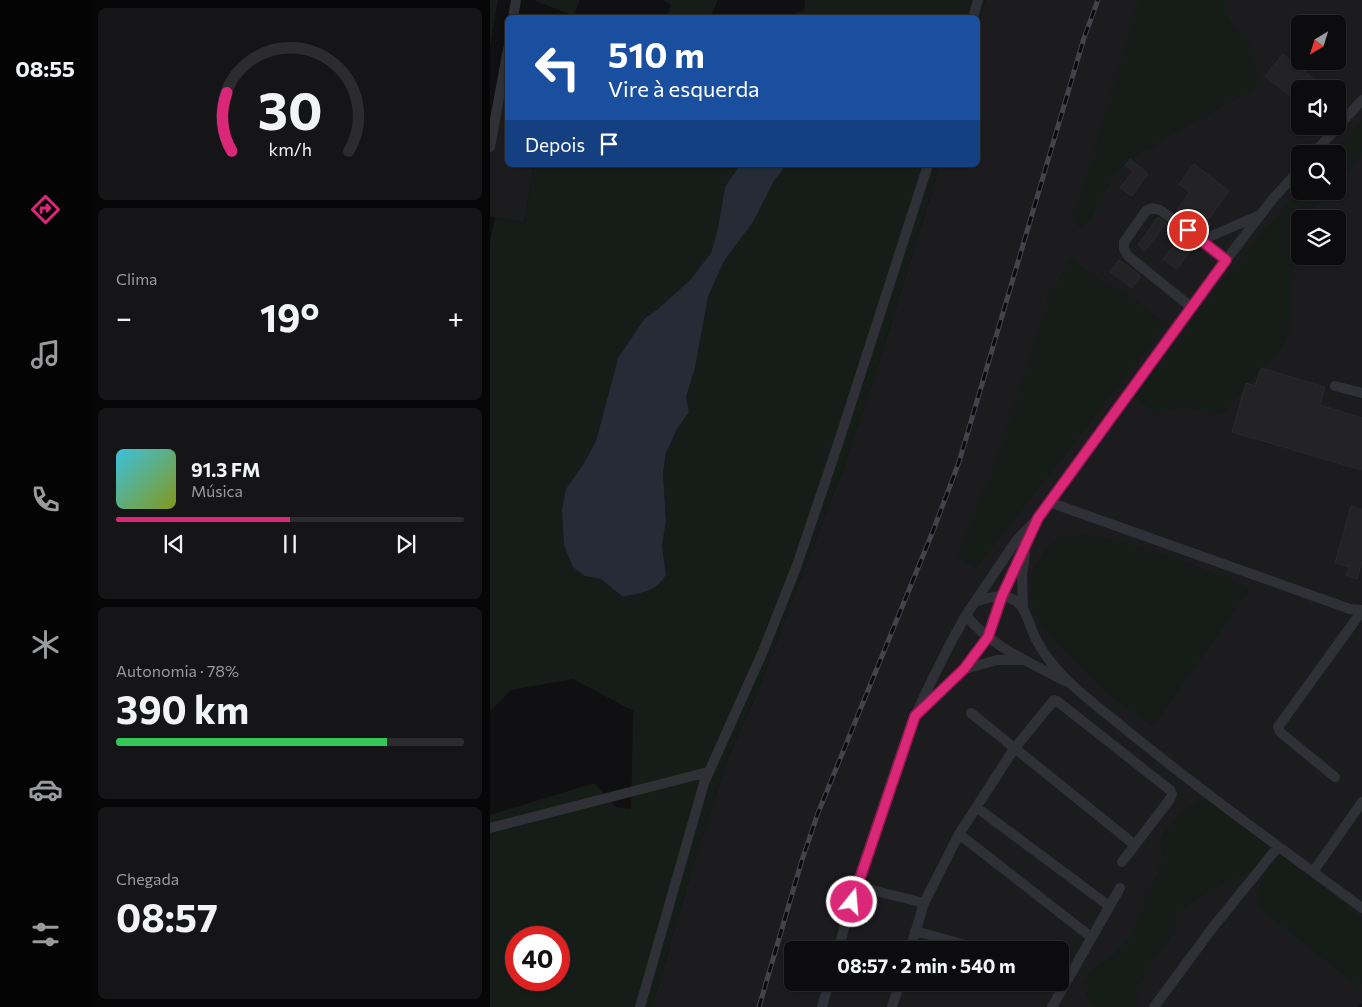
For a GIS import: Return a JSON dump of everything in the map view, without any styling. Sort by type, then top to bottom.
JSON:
[{"type":"street","points":[[514,15],[516,0]]},
{"type":"street","points":[[973,15],[978,0]]},
{"type":"street","points":[[490,147],[505,65]]},
{"type":"street","points":[[1321,145],[1362,100]]},
{"type":"street","points":[[640,1007],[708,772],[764,649],[794,571],[838,444],[927,167]]},
{"type":"street","points":[[841,941],[856,886],[915,716],[938,665],[966,614],[1016,541],[1038,518],[1191,306],[1261,215],[1291,180]]},
{"type":"street","points":[[1191,306],[1128,256],[1124,249],[1124,242],[1146,211],[1152,208],[1160,210],[1226,260]]},
{"type":"street","points":[[1202,240],[1261,215]]},
{"type":"street","points":[[1335,386],[1362,393]]},
{"type":"street","points":[[1049,502],[1362,611],[1278,727],[1280,732],[1335,777]]},
{"type":"street","points":[[1038,518],[1023,559],[1023,608],[1039,645],[1070,684]]},
{"type":"street","points":[[915,716],[964,669],[988,637],[1002,596],[1018,559],[1029,540]]},
{"type":"street","points":[[976,602],[1002,596],[1014,601],[1023,608]]},
{"type":"street","points":[[966,614],[973,624],[988,637],[1070,684],[1176,769],[1362,908]]},
{"type":"street","points":[[964,669],[997,660],[1026,660]]},
{"type":"street","points":[[912,941],[924,903],[959,834],[1014,750],[1054,700],[1170,790],[1172,794],[1122,862]]},
{"type":"street","points":[[971,713],[1014,750],[1135,845]]},
{"type":"street","points":[[490,828],[708,772]]},
{"type":"street","points":[[1313,872],[1362,802]]},
{"type":"street","points":[[976,807],[1109,906]]},
{"type":"street","points":[[959,834],[1091,937]]},
{"type":"street","points":[[1154,1007],[1214,926],[1278,847]]},
{"type":"street","points":[[856,886],[924,903]]},
{"type":"street","points":[[1052,1007],[1120,888]]},
{"type":"street","points":[[915,931],[951,941]]},
{"type":"street","points":[[822,1007],[826,991]]},
{"type":"street","points":[[892,1007],[897,991]]},
{"type":"shaded area","points":[[490,0],[498,0],[490,46]]},
{"type":"shaded area","points":[[533,0],[580,0],[574,15]]},
{"type":"shaded area","points":[[662,0],[718,0],[712,14],[714,15],[668,15],[671,5]]},
{"type":"shaded area","points":[[805,0],[985,0],[980,21],[980,15],[790,15],[804,10]]},
{"type":"shaded area","points":[[985,0],[1362,0],[1362,1003],[1359,1007],[652,1007],[696,855],[730,752],[753,702],[844,466],[877,368],[939,167],[980,167],[980,21]]},
{"type":"shaded area","points":[[1139,0],[1228,0],[1227,11],[1229,20],[1235,28],[1246,32],[1260,86],[1157,142],[1158,145],[1143,151],[1116,171],[1095,211],[1083,228],[1073,222]]},
{"type":"shaded area","points":[[505,75],[505,167],[534,167],[524,223],[490,216],[490,119]]},
{"type":"shaded area","points":[[1362,120],[1362,154],[1346,175],[1346,145],[1338,145]]},
{"type":"shaded area","points":[[534,167],[739,167],[725,187],[718,228],[711,253],[691,279],[658,309],[645,318],[618,358],[596,441],[583,465],[585,576],[601,579],[623,597],[652,589],[666,575],[662,546],[666,521],[663,473],[666,453],[677,429],[689,412],[686,398],[695,368],[708,298],[724,261],[753,222],[774,181],[784,167],[939,167],[877,368],[844,466],[753,702],[730,752],[696,855],[652,1007],[490,1007],[490,815],[594,783],[616,807],[631,809],[633,711],[573,679],[511,690],[490,711],[490,242],[495,217],[524,223]]},
{"type":"shaded area","points":[[739,167],[784,167],[774,181],[753,222],[724,261],[708,297],[695,368],[686,397],[689,412],[677,429],[666,453],[663,473],[666,521],[662,546],[666,575],[652,589],[623,597],[601,579],[585,576],[573,567],[564,545],[562,510],[566,489],[583,465],[596,441],[618,358],[645,318],[658,309],[691,279],[711,253],[718,228],[725,187]]},
{"type":"shaded area","points":[[1291,200],[1323,200],[1313,210],[1291,210],[1291,265],[1294,265],[1291,281],[1291,330],[1279,351],[1253,377],[1222,414],[1180,407],[1157,413],[1134,397],[1231,270]]},
{"type":"shaded area","points":[[1071,257],[1090,275],[1131,296],[1166,325],[976,568],[957,556],[1002,444],[1048,299]]},
{"type":"shaded area","points":[[1075,533],[1124,542],[1188,563],[1250,589],[1153,726],[1112,697],[1042,626],[1030,596],[1033,569],[1050,544]]},
{"type":"shaded area","points":[[1205,799],[1318,882],[1362,918],[1362,987],[1349,979],[1260,908],[1258,892],[1263,875],[1252,871],[1210,891],[1183,908],[1169,939],[1152,962],[1139,987],[1136,1007],[1097,1007],[1086,996],[1084,983],[1093,969],[1115,954],[1133,935],[1143,902],[1158,873],[1162,858],[1160,840],[1179,815]]},
{"type":"building","points":[[1283,54],[1291,61],[1291,70],[1303,70],[1315,80],[1291,80],[1291,97],[1265,76]]},
{"type":"building","points":[[1130,159],[1148,174],[1132,196],[1120,188],[1133,171],[1125,165]]},
{"type":"building","points":[[1194,164],[1229,191],[1207,221],[1211,224],[1206,231],[1177,210],[1190,192],[1179,184]]},
{"type":"building","points":[[1158,217],[1166,223],[1145,251],[1138,245]]},
{"type":"building","points":[[1178,240],[1190,252],[1177,269],[1163,259]]},
{"type":"building","points":[[1119,260],[1141,276],[1132,288],[1110,272]]},
{"type":"building","points":[[1261,368],[1325,387],[1320,405],[1362,418],[1362,470],[1232,432],[1246,383],[1255,386]]},
{"type":"building","points":[[1351,506],[1362,510],[1362,561],[1357,579],[1346,575],[1349,567],[1335,563]]},
{"type":"railway","points":[[759,1007],[802,860],[818,813],[933,531],[959,462],[1084,38],[1098,0]]},
{"type":"route","points":[[852,902],[915,716],[975,657],[988,637],[1002,596],[1038,518],[1226,260],[1188,230]]}]
